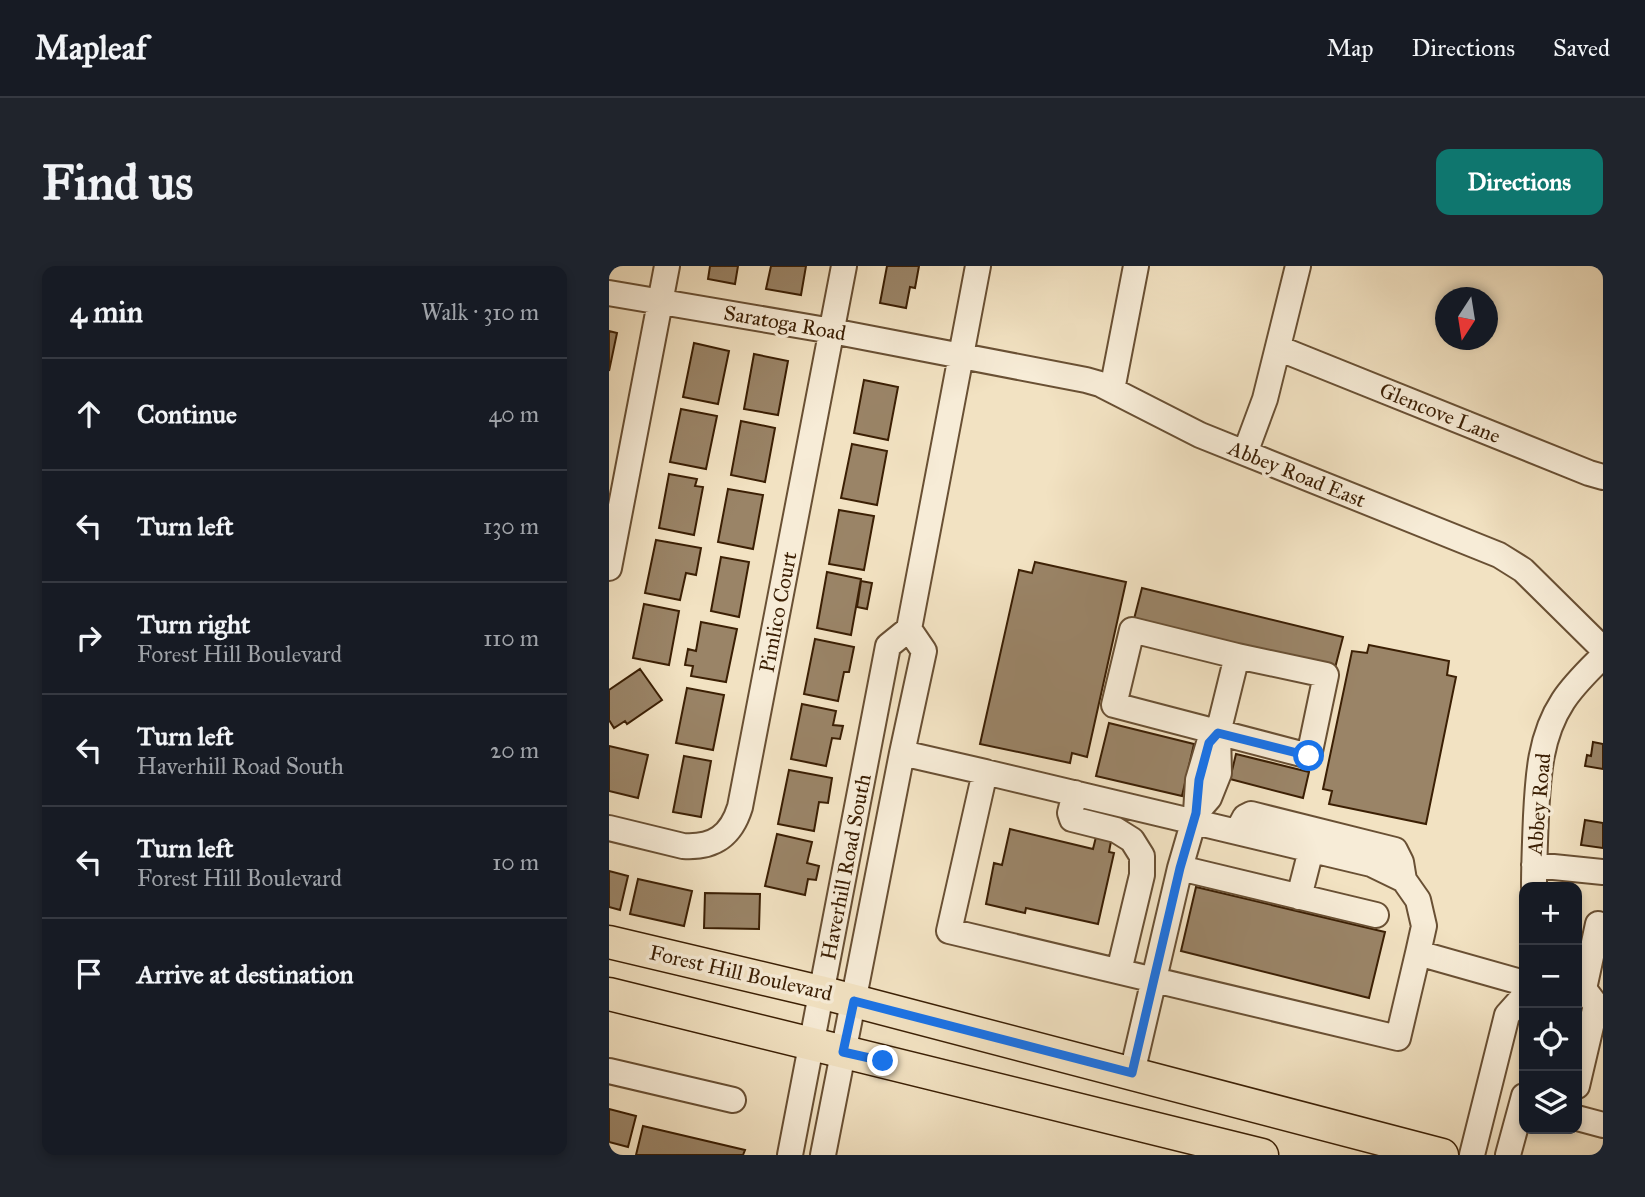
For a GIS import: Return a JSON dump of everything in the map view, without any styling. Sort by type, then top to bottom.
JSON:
[{"type":"main road","name":"Forest Hill Boulevard","points":[[609,942],[820,992],[1442,1155]]},
{"type":"main road","points":[[609,994],[1262,1155]]},
{"type":"street","points":[[609,568],[667,266]]},
{"type":"street","name":"Pimlico Court","points":[[609,828],[696,847],[720,838],[736,819],[844,266]]},
{"type":"street","name":"Haverhill Road South","points":[[790,1155],[888,646],[908,628],[978,266]]},
{"type":"street","points":[[1112,390],[1136,266]]},
{"type":"street","points":[[1245,453],[1265,398],[1298,266]]},
{"type":"street","name":"Saratoga Road","points":[[609,293],[961,356]]},
{"type":"street","name":"Glencove Lane","points":[[1278,348],[1603,477]]},
{"type":"street","name":"Abbey Road East","points":[[961,356],[1086,380],[1112,390],[1200,435],[1499,555],[1523,570],[1603,649]]},
{"type":"street","name":"Haverhill Road South","points":[[823,1155],[924,651],[908,628]]},
{"type":"street","points":[[1132,630],[1326,675],[1309,756],[1218,733],[1114,705],[1132,630]]},
{"type":"street","points":[[1132,1073],[1180,868],[1195,817],[1209,798],[1219,773],[1218,733],[1237,656]]},
{"type":"street","name":"Abbey Road","points":[[1534,876],[1541,751],[1562,702],[1580,678],[1603,656]]},
{"type":"street","points":[[902,753],[1075,793],[1195,817],[1237,832],[1371,864],[1404,880]]},
{"type":"street","points":[[985,772],[949,931],[1398,1038],[1424,926],[1418,900],[1404,880],[1401,862],[1395,850],[1251,814],[1245,817],[1237,832]]},
{"type":"street","points":[[1075,793],[1070,813],[1072,819],[1116,830],[1132,840],[1142,856],[1142,875],[1119,971]]},
{"type":"street","points":[[1299,897],[1311,850]]},
{"type":"street","points":[[1180,868],[1376,915]]},
{"type":"street","points":[[1534,876],[1603,872]]},
{"type":"street","points":[[1579,1071],[1598,924]]},
{"type":"street","points":[[1418,953],[1519,981]]},
{"type":"street","points":[[1472,1155],[1507,1015],[1519,1002]]},
{"type":"street","points":[[609,1071],[733,1100]]},
{"type":"street","points":[[1508,1155],[1519,1114]]},
{"type":"street","points":[[1582,1119],[1603,1125]]},
{"type":"building","points":[[710,266],[738,266],[735,284],[708,279]]},
{"type":"building","points":[[771,266],[806,266],[801,295],[766,289]]},
{"type":"building","points":[[887,266],[919,266],[915,288],[910,287],[906,308],[880,303]]},
{"type":"building","points":[[609,331],[617,333],[609,371]]},
{"type":"building","points":[[694,343],[729,351],[718,404],[683,397]]},
{"type":"building","points":[[754,354],[788,361],[778,415],[744,409]]},
{"type":"building","points":[[864,380],[898,387],[888,440],[854,433]]},
{"type":"building","points":[[681,409],[717,416],[706,469],[670,462]]},
{"type":"building","points":[[741,421],[775,428],[765,482],[731,475]]},
{"type":"building","points":[[852,444],[887,451],[877,505],[841,498]]},
{"type":"building","points":[[669,474],[697,479],[695,486],[703,487],[694,535],[659,528]]},
{"type":"building","points":[[728,489],[763,495],[753,549],[718,542]]},
{"type":"building","points":[[839,510],[874,516],[864,570],[829,564]]},
{"type":"building","points":[[656,540],[701,548],[696,575],[686,573],[680,600],[645,593]]},
{"type":"building","points":[[721,557],[749,562],[739,617],[711,611]]},
{"type":"building","points":[[1035,562],[1126,582],[1087,757],[1072,753],[1070,763],[980,744],[1019,570],[1032,573]]},
{"type":"building","points":[[827,572],[861,579],[851,635],[817,628]]},
{"type":"building","points":[[861,581],[872,583],[867,609],[857,607]]},
{"type":"building","points":[[1142,588],[1343,637],[1335,668],[1134,619]]},
{"type":"building","points":[[644,604],[679,611],[669,665],[633,658]]},
{"type":"building","points":[[701,622],[737,629],[726,682],[691,676],[693,666],[685,665],[688,649],[696,651]]},
{"type":"building","points":[[815,639],[854,647],[849,672],[844,672],[838,701],[804,694]]},
{"type":"building","points":[[1369,645],[1449,661],[1447,675],[1456,677],[1426,824],[1329,804],[1332,791],[1323,789],[1352,651],[1367,653]]},
{"type":"building","points":[[640,669],[662,700],[627,724],[625,721],[614,728],[609,720],[609,690]]},
{"type":"building","points":[[687,688],[724,695],[713,750],[676,743]]},
{"type":"building","points":[[802,704],[836,711],[833,725],[843,726],[840,739],[832,738],[826,766],[791,759]]},
{"type":"building","points":[[1109,723],[1194,744],[1182,796],[1096,776]]},
{"type":"building","points":[[1593,742],[1603,744],[1603,769],[1585,766],[1587,755],[1591,756]]},
{"type":"building","points":[[609,746],[648,755],[638,798],[609,791]]},
{"type":"building","points":[[1236,754],[1309,772],[1303,798],[1230,779]]},
{"type":"building","points":[[684,756],[711,761],[701,817],[673,812]]},
{"type":"building","points":[[789,770],[832,778],[828,803],[819,802],[814,831],[778,824]]},
{"type":"building","points":[[1585,820],[1603,823],[1603,848],[1581,845]]},
{"type":"building","points":[[1010,829],[1093,849],[1097,833],[1112,836],[1109,852],[1114,853],[1098,924],[1026,908],[1025,913],[986,904],[994,863],[1002,865]]},
{"type":"building","points":[[777,834],[812,842],[807,863],[819,866],[816,880],[808,879],[805,895],[765,886]]},
{"type":"building","points":[[609,871],[628,876],[620,910],[609,907]]},
{"type":"building","points":[[638,879],[692,891],[684,926],[630,914]]},
{"type":"building","points":[[1196,887],[1385,932],[1369,998],[1181,951]]},
{"type":"building","points":[[705,893],[760,894],[759,929],[704,928]]},
{"type":"building","points":[[609,1109],[636,1116],[628,1147],[609,1142]]},
{"type":"building","points":[[643,1126],[745,1150],[743,1155],[636,1155]]},
{"type":"route","points":[[883,1061],[843,1052],[854,1001],[1132,1073],[1180,868],[1196,813],[1199,780],[1209,743],[1218,733],[1309,756]]}]
